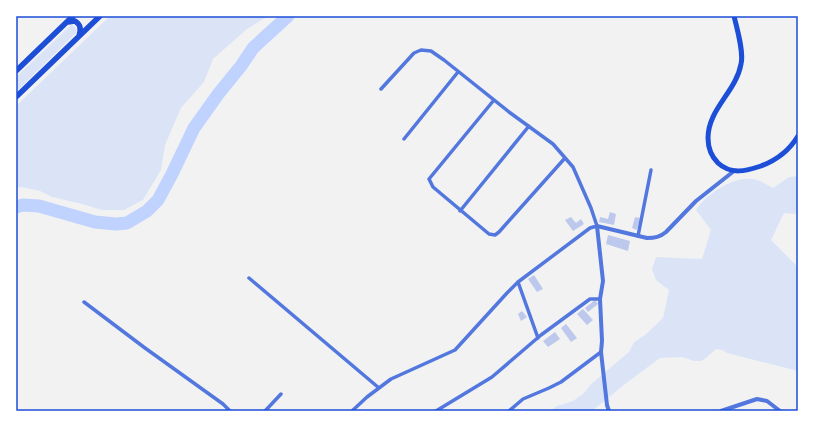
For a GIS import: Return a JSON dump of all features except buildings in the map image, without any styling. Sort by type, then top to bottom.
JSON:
[{"type":"highway","points":[[16,71],[74,16]]},
{"type":"highway","points":[[16,97],[100,16]]},
{"type":"highway","points":[[66,22],[75,21],[79,23],[79,36]]},
{"type":"main road","points":[[734,16],[741,49],[741,64],[736,80],[712,118],[708,134],[709,149],[712,156],[722,167],[734,171],[753,169],[778,158],[786,152],[798,136]]},
{"type":"street","points":[[381,89],[414,54],[421,50],[431,51],[553,144],[573,167],[591,208],[597,226],[603,281],[600,299],[602,341],[601,352],[609,411]]},
{"type":"street","points":[[404,139],[458,72]]},
{"type":"street","points":[[494,100],[429,179],[433,187],[460,211],[489,234],[495,235],[565,158]]},
{"type":"street","points":[[460,211],[529,126]]},
{"type":"street","points":[[638,236],[651,170]]},
{"type":"street","points":[[352,411],[367,397],[391,379],[455,350],[518,282],[590,228],[597,226],[638,236],[655,238],[661,236],[696,201],[734,171]]},
{"type":"street","points":[[250,278],[379,388]]},
{"type":"street","points":[[518,282],[538,338]]},
{"type":"street","points":[[436,411],[492,377],[538,338],[590,299],[600,299]]},
{"type":"street","points":[[84,302],[223,404],[230,411]]},
{"type":"street","points":[[509,411],[523,398],[561,382],[601,352]]},
{"type":"street","points":[[265,411],[281,394]]},
{"type":"street","points":[[721,411],[757,399],[767,401],[780,411]]},
{"type":"shaded area","points":[[110,16],[268,16],[247,29],[213,59],[204,82],[181,108],[165,145],[161,170],[143,200],[124,210],[102,210],[52,197],[40,191],[21,187],[16,188],[16,106]]},
{"type":"shaded area","points":[[71,25],[74,26],[76,33],[16,92],[16,77]]},
{"type":"shaded area","points":[[798,176],[798,211],[795,214],[784,213],[771,240],[798,267],[798,371],[716,349],[701,361],[694,361],[682,357],[660,358],[592,411],[550,411],[557,406],[573,401],[583,394],[591,384],[629,352],[634,342],[645,335],[663,318],[669,290],[656,280],[652,269],[656,257],[702,259],[711,230],[696,210],[706,198],[721,187],[737,180],[753,179],[761,181],[773,188],[789,177]]},
{"type":"waterway","points":[[16,207],[23,205],[39,206],[95,222],[116,224],[127,223],[147,211],[158,200],[194,128],[219,93],[241,66],[253,48],[288,16]]}]
